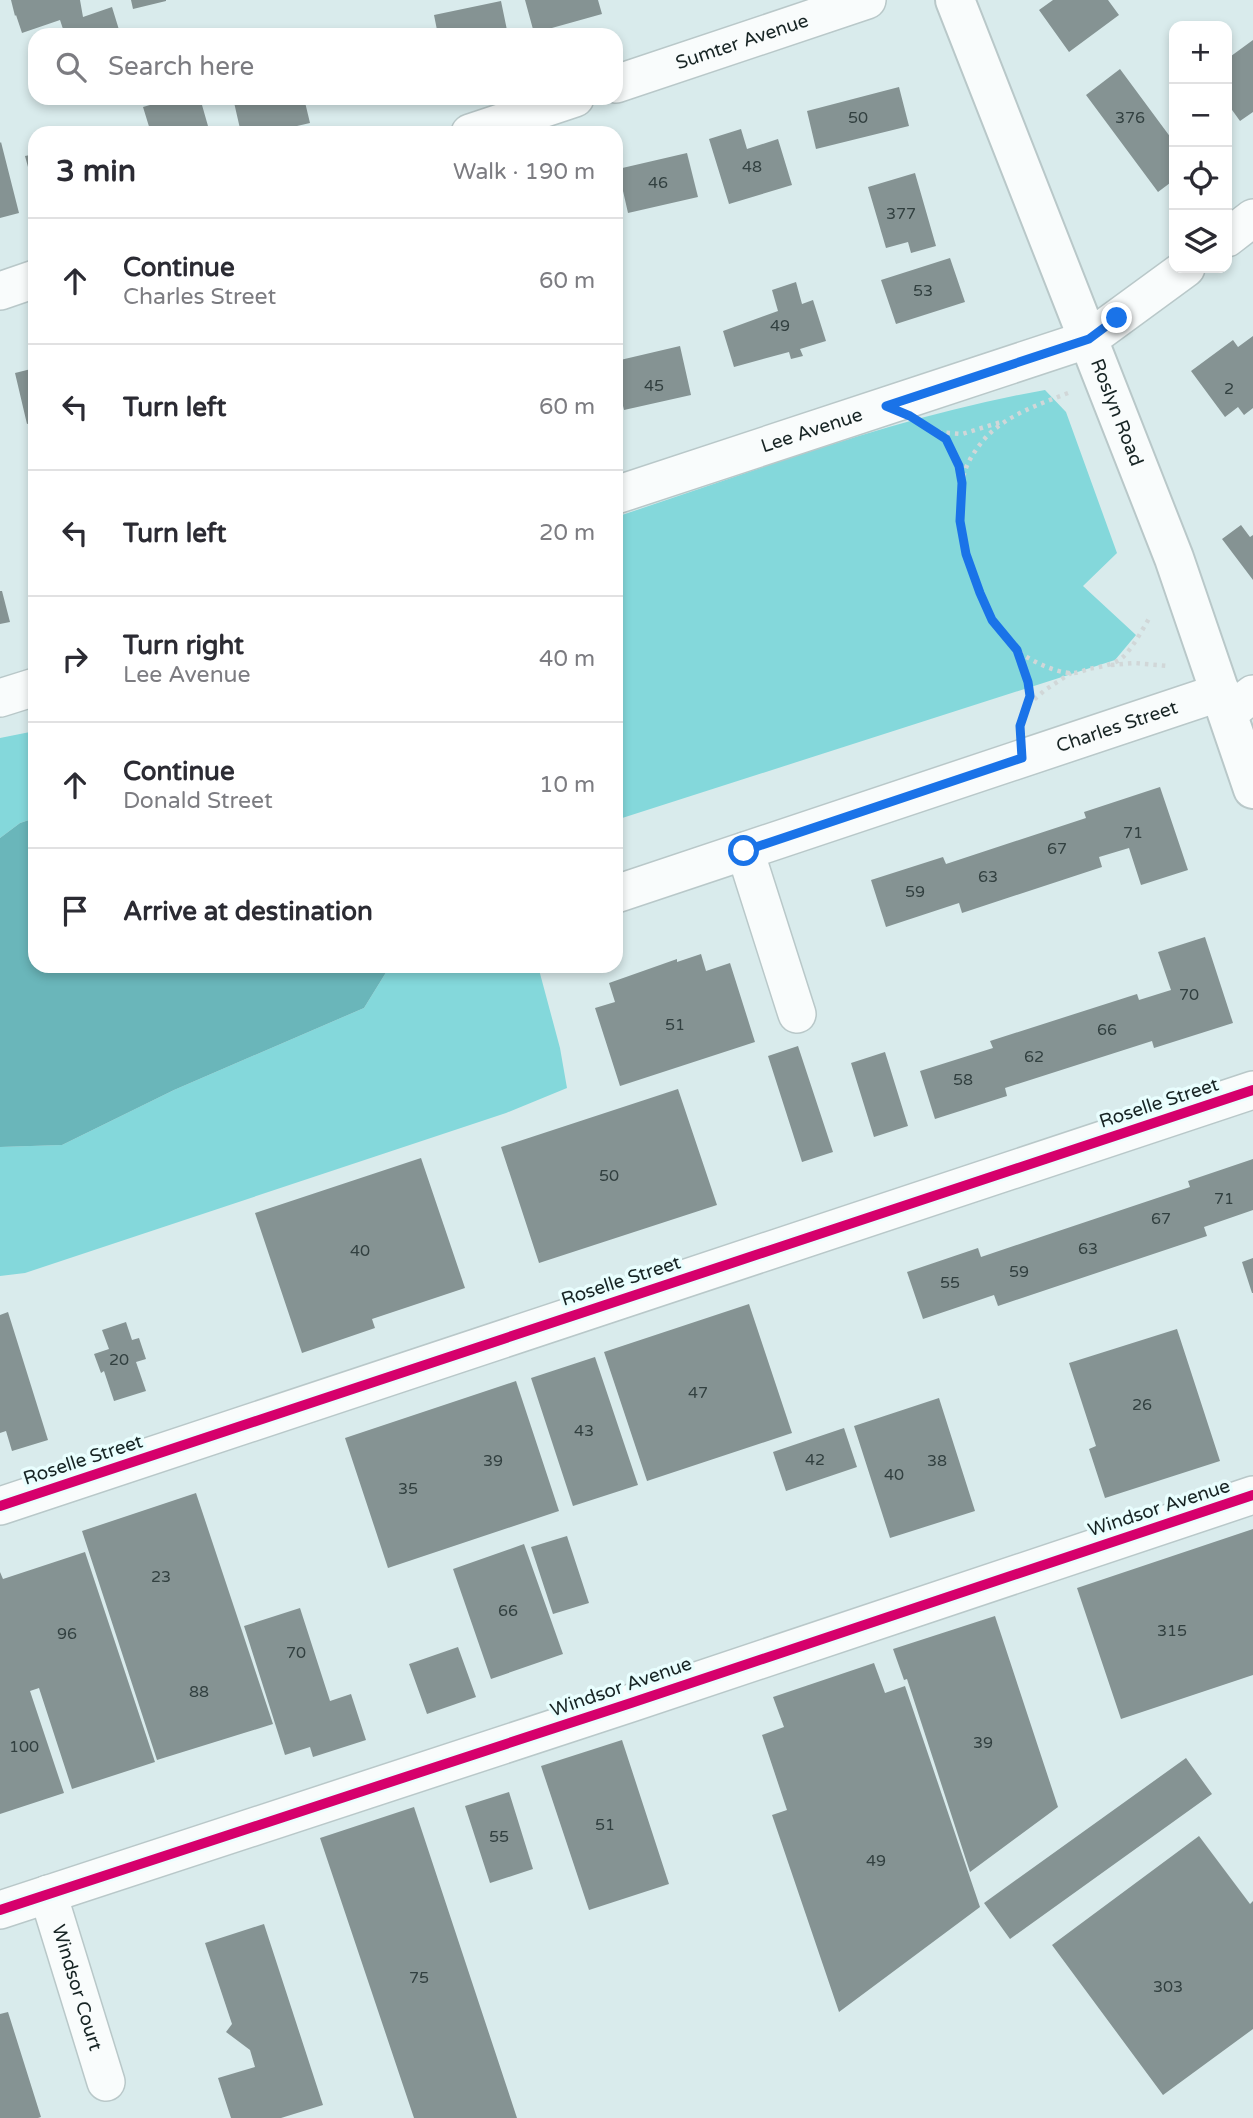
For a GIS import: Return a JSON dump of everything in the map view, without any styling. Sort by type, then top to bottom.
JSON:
[{"type":"main road","name":"Roslyn Road","points":[[955,0],[1174,558],[1234,700],[1253,789]]},
{"type":"street","name":"Sumter Avenue","points":[[623,82],[867,0]]},
{"type":"street","points":[[491,126],[554,105]]},
{"type":"street","points":[[1232,234],[1253,218]]},
{"type":"street","name":"Lee Avenue","points":[[623,493],[1089,339],[1179,273]]},
{"type":"street","points":[[0,291],[28,281]]},
{"type":"street","points":[[0,698],[28,689]]},
{"type":"street","name":"Charles Street","points":[[623,892],[1022,758],[1234,700]]},
{"type":"street","points":[[744,851],[797,1013]]},
{"type":"street","name":"Roselle Street","points":[[0,1506],[1253,1090]]},
{"type":"street","name":"Windsor Avenue","points":[[0,1910],[1253,1495]]},
{"type":"street","name":"Windsor Court","points":[[48,1894],[106,2082]]},
{"type":"path","points":[[936,432],[962,434],[1008,419],[1068,393]]},
{"type":"path","points":[[886,406],[910,416],[946,439],[953,451],[962,483]]},
{"type":"path","points":[[1008,419],[988,435],[965,470],[960,521],[966,554],[992,620],[1017,650],[1033,662],[1071,673]]},
{"type":"path","points":[[1107,666],[1121,659],[1130,649],[1150,617]]},
{"type":"path","points":[[1017,650],[1030,696],[1020,726],[1022,758]]},
{"type":"path","points":[[1027,706],[1071,673],[1135,663],[1168,666]]},
{"type":"shaded area","points":[[1045,390],[1066,412],[1117,553],[1083,586],[1136,635],[1115,660],[623,818],[623,515],[882,429],[990,401]]},
{"type":"shaded area","points":[[28,732],[28,820],[0,838],[0,738]]},
{"type":"shaded area","points":[[28,820],[28,973],[386,973],[364,1008],[174,1090],[62,1145],[0,1147],[0,838]]},
{"type":"shaded area","points":[[386,973],[540,973],[560,1048],[567,1088],[506,1113],[25,1273],[0,1276],[0,1147],[62,1145],[174,1090],[364,1008]]},
{"type":"building","points":[[11,0],[80,0],[83,17],[112,7],[118,28],[63,28],[60,20],[28,28],[28,31],[22,33]]},
{"type":"building","points":[[131,0],[166,0],[166,1],[133,9]]},
{"type":"building","points":[[525,0],[598,0],[602,14],[552,28],[533,28]]},
{"type":"building","points":[[1053,0],[1108,0],[1119,15],[1069,52],[1039,10]]},
{"type":"building","points":[[501,1],[507,28],[437,28],[434,15]]},
{"type":"building","points":[[1253,40],[1253,112],[1240,121],[1232,110],[1232,55]]},
{"type":"building","points":[[1120,69],[1169,135],[1169,184],[1158,192],[1086,95]]},
{"type":"building","points":[[899,87],[909,126],[816,149],[807,111]]},
{"type":"building","points":[[202,105],[208,126],[149,126],[143,107]]},
{"type":"building","points":[[235,105],[306,105],[310,123],[297,126],[239,126]]},
{"type":"building","points":[[741,129],[747,149],[778,139],[792,185],[729,204],[709,139]]},
{"type":"building","points":[[0,143],[19,213],[0,218]]},
{"type":"building","points":[[687,153],[698,197],[628,213],[623,191],[623,168]]},
{"type":"building","points":[[915,173],[936,246],[911,253],[908,242],[886,248],[868,187]]},
{"type":"building","points":[[950,258],[965,302],[896,324],[881,280]]},
{"type":"building","points":[[796,282],[802,304],[813,300],[826,341],[800,349],[803,356],[791,359],[789,352],[734,367],[723,331],[778,311],[772,290]]},
{"type":"building","points":[[1253,336],[1253,408],[1244,415],[1238,407],[1225,417],[1191,371],[1233,340],[1238,347]]},
{"type":"building","points":[[680,346],[691,395],[624,410],[623,359]]},
{"type":"building","points":[[28,370],[27,424],[15,373]]},
{"type":"building","points":[[1241,525],[1250,537],[1253,535],[1253,580],[1222,539]]},
{"type":"building","points":[[0,591],[10,622],[0,624]]},
{"type":"building","points":[[1160,787],[1188,870],[1141,885],[1129,848],[1099,857],[1102,867],[962,913],[959,903],[886,927],[871,880],[943,857],[946,864],[1086,818],[1084,812]]},
{"type":"building","points":[[1205,937],[1233,1023],[1154,1048],[1152,1041],[1005,1088],[1007,1096],[935,1119],[920,1071],[993,1048],[990,1041],[1137,994],[1139,1000],[1171,990],[1158,952]]},
{"type":"building","points":[[701,954],[706,971],[730,963],[755,1042],[620,1086],[595,1008],[615,1002],[609,983],[677,959],[677,962]]},
{"type":"building","points":[[798,1046],[833,1152],[802,1162],[768,1056]]},
{"type":"building","points":[[885,1052],[908,1126],[874,1137],[851,1063]]},
{"type":"building","points":[[678,1089],[717,1205],[539,1263],[501,1147]]},
{"type":"building","points":[[421,1158],[465,1288],[372,1319],[375,1328],[302,1353],[255,1213]]},
{"type":"building","points":[[1253,1159],[1253,1210],[1204,1227],[1207,1236],[998,1306],[994,1295],[923,1319],[907,1272],[978,1248],[981,1257],[1190,1187],[1188,1181]]},
{"type":"building","points":[[1253,1258],[1253,1293],[1252,1293],[1242,1262]]},
{"type":"building","points":[[749,1304],[792,1433],[647,1481],[604,1352]]},
{"type":"building","points":[[8,1312],[48,1440],[12,1451],[6,1431],[0,1433],[0,1315]]},
{"type":"building","points":[[126,1322],[132,1340],[139,1338],[146,1359],[136,1362],[146,1391],[114,1401],[104,1371],[101,1373],[94,1354],[109,1349],[102,1330]]},
{"type":"building","points":[[1177,1329],[1220,1461],[1105,1498],[1089,1449],[1096,1446],[1069,1363]]},
{"type":"building","points":[[595,1357],[638,1485],[573,1506],[531,1378]]},
{"type":"building","points":[[516,1381],[559,1511],[388,1568],[345,1438]]},
{"type":"building","points":[[939,1398],[975,1511],[890,1538],[854,1426]]},
{"type":"building","points":[[844,1428],[857,1467],[786,1491],[773,1452]]},
{"type":"building","points":[[196,1493],[273,1724],[157,1760],[82,1531]]},
{"type":"building","points":[[1253,1529],[1253,1675],[1121,1719],[1077,1588]]},
{"type":"building","points":[[567,1536],[589,1603],[553,1614],[531,1547]]},
{"type":"building","points":[[524,1544],[563,1654],[491,1679],[453,1569]]},
{"type":"building","points":[[85,1552],[155,1762],[72,1789],[39,1688],[30,1691],[64,1793],[0,1814],[0,1572],[3,1579]]},
{"type":"building","points":[[300,1608],[330,1701],[351,1694],[366,1740],[313,1757],[310,1747],[285,1755],[244,1626]]},
{"type":"building","points":[[995,1616],[1058,1807],[970,1872],[907,1679],[904,1680],[893,1649]]},
{"type":"building","points":[[458,1647],[476,1697],[427,1714],[409,1664]]},
{"type":"building","points":[[874,1663],[885,1693],[905,1686],[980,1907],[839,2012],[772,1815],[787,1810],[762,1735],[784,1727],[773,1697]]},
{"type":"building","points":[[622,1740],[669,1884],[589,1910],[541,1766]]},
{"type":"building","points":[[1186,1758],[1212,1794],[1010,1939],[984,1903]]},
{"type":"building","points":[[509,1792],[533,1869],[490,1883],[465,1806]]},
{"type":"building","points":[[414,1807],[517,2118],[414,2118],[320,1838]]},
{"type":"building","points":[[1199,1836],[1250,1904],[1253,1901],[1253,2029],[1163,2095],[1052,1945]]},
{"type":"building","points":[[264,1924],[323,2105],[281,2118],[231,2118],[218,2078],[255,2067],[250,2050],[226,2032],[232,2024],[205,1943]]},
{"type":"building","points":[[8,2012],[41,2117],[38,2118],[0,2118],[0,2014]]},
{"type":"cycle path","points":[[0,1506],[1253,1090]]},
{"type":"cycle path","points":[[0,1910],[1253,1495]]},
{"type":"route","points":[[744,851],[1022,758],[1020,726],[1030,696],[1028,682],[1017,650],[992,620],[966,554],[960,521],[962,483],[959,466],[946,439],[910,416],[886,406],[1089,339],[1117,318]]}]
